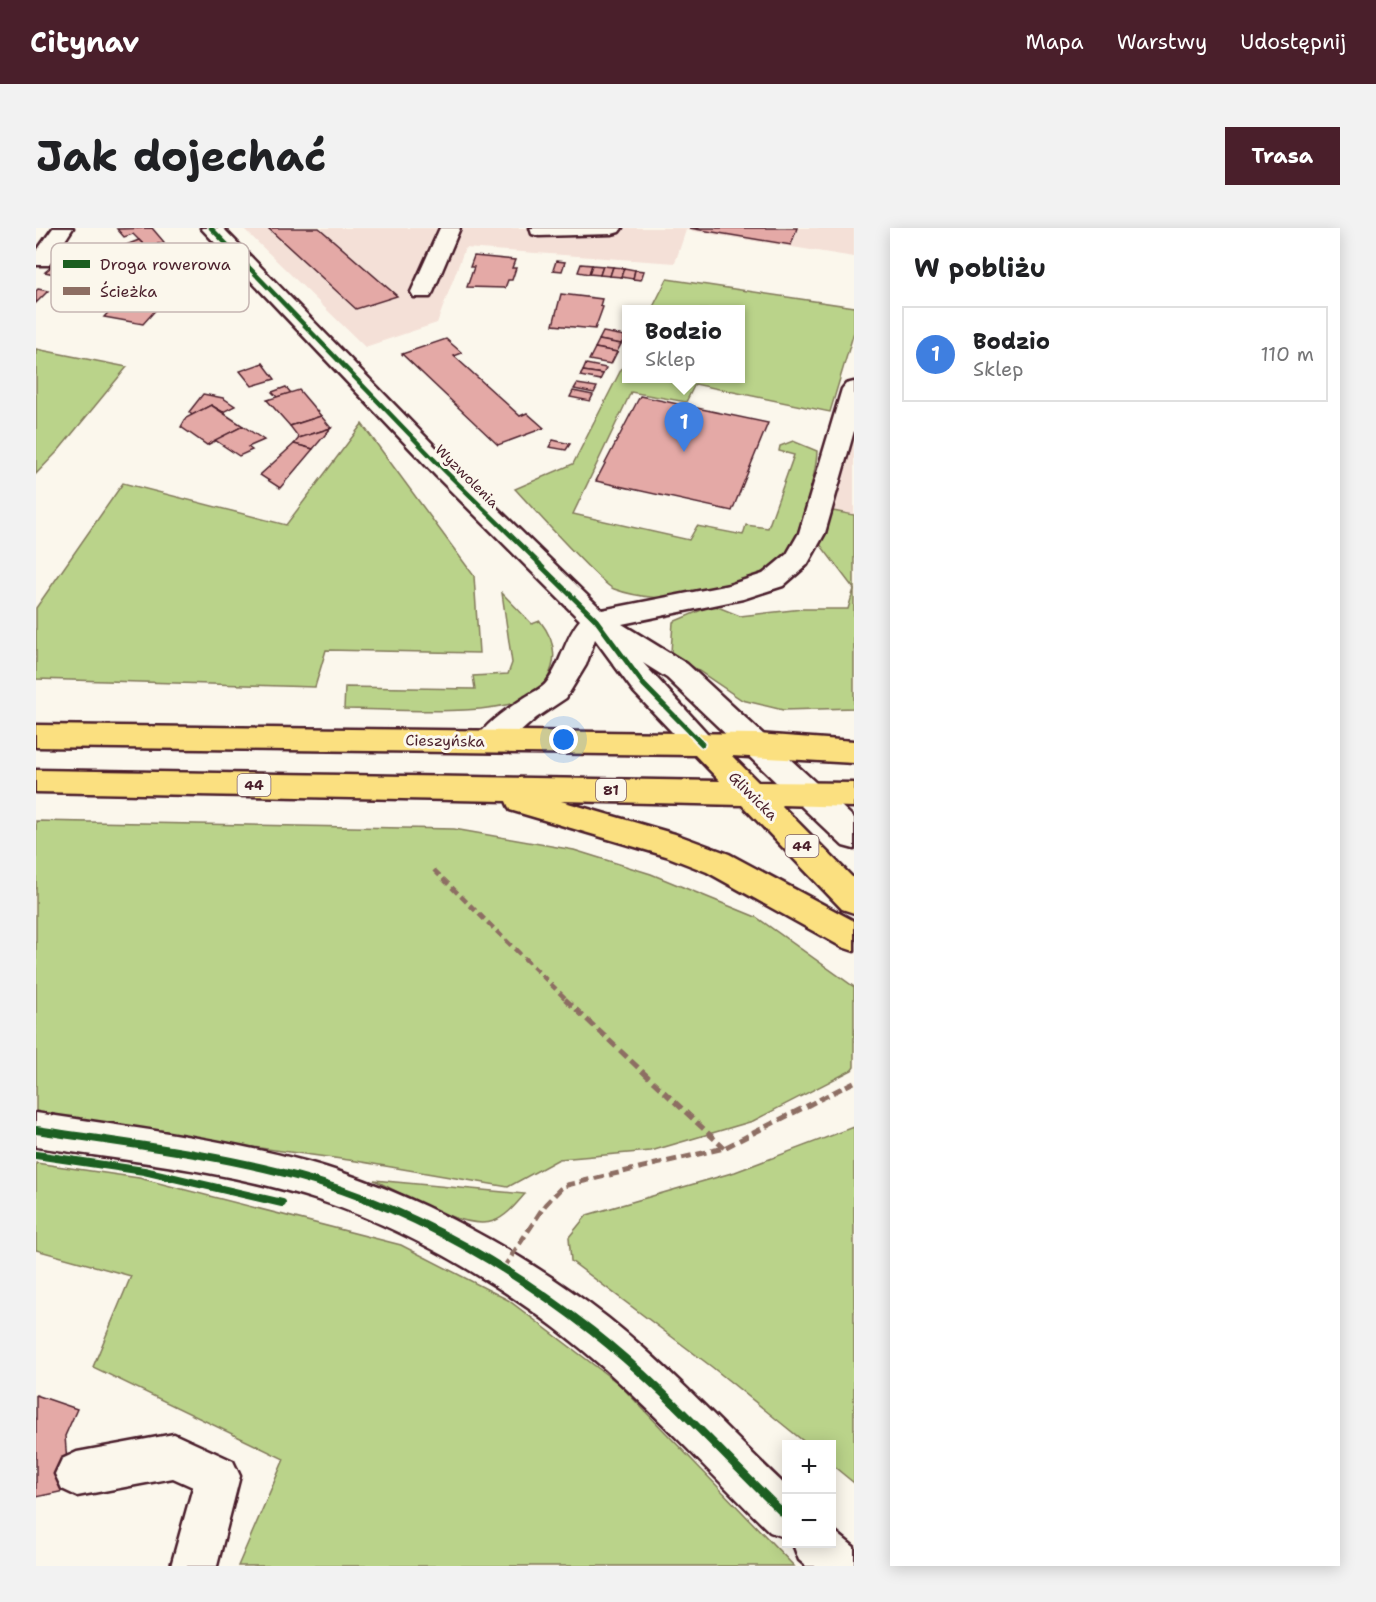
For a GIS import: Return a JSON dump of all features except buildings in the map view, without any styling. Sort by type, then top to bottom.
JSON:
[{"type":"main road","points":[[757,745],[854,730]]},
{"type":"main road","name":"Cieszyńska","points":[[36,736],[757,745],[854,752]]},
{"type":"main road","name":"Gliwicka","points":[[702,744],[854,900]]},
{"type":"main road","name":"44","points":[[36,781],[472,789],[675,846],[718,863],[854,937]]},
{"type":"main road","name":"81","points":[[472,789],[854,795]]},
{"type":"street","points":[[53,243],[63,228]]},
{"type":"street","name":"Wyzwolenia","points":[[211,228],[225,243]]},
{"type":"street","points":[[422,292],[450,228]]},
{"type":"street","points":[[534,228],[612,228]]},
{"type":"street","points":[[42,260],[51,246]]},
{"type":"street","name":"Wyzwolenia","points":[[249,267],[445,471],[596,620],[644,685],[702,744]]},
{"type":"street","points":[[490,741],[526,711],[556,691],[572,664],[582,636],[596,620],[733,593],[773,580],[798,559],[812,533],[854,388]]},
{"type":"street","name":"Wyzwolenia","points":[[596,620],[677,671],[757,745]]},
{"type":"street","points":[[757,745],[854,837]]},
{"type":"street","points":[[36,1130],[202,1156],[293,1176],[341,1190],[433,1230],[503,1269],[593,1332],[669,1401],[782,1512]]},
{"type":"street","points":[[77,1474],[174,1456],[218,1476],[194,1566]]},
{"type":"street","points":[[820,1548],[841,1566]]},
{"type":"shaded area","points":[[243,228],[854,228],[854,257],[686,230],[675,263],[465,248],[437,323],[365,347]]},
{"type":"shaded area","points":[[854,438],[854,515],[833,511]]},
{"type":"green space","points":[[667,279],[854,307],[854,332],[830,412],[695,384],[686,402],[631,392],[573,514],[689,540],[697,526],[743,535],[746,525],[768,528],[794,455],[779,451],[780,446],[793,441],[817,451],[814,474],[805,508],[795,540],[784,559],[755,576],[696,596],[655,597],[614,589],[581,560],[515,489],[573,464],[622,368],[622,383],[745,383],[745,305],[654,305]]},
{"type":"green space","points":[[36,349],[127,367],[58,451],[36,474]]},
{"type":"green space","points":[[362,424],[474,576],[479,653],[326,650],[315,687],[36,679],[36,608],[123,483],[286,525]]},
{"type":"green space","points":[[833,511],[854,515],[854,589],[819,543]]},
{"type":"green space","points":[[854,589],[854,708],[783,710],[742,700],[671,652],[673,622],[713,605],[740,616],[802,609],[848,609]]},
{"type":"green space","points":[[502,593],[532,624],[540,621],[552,643],[554,655],[552,667],[546,682],[536,694],[518,702],[471,710],[344,709],[345,687],[475,689],[473,676],[508,674],[512,663]]},
{"type":"green space","points":[[36,821],[454,829],[574,850],[651,874],[756,917],[854,987],[854,1067],[753,1121],[651,1151],[559,1159],[508,1187],[356,1161],[36,1118]]},
{"type":"green space","points":[[854,1127],[854,1483],[836,1468],[836,1440],[802,1440],[712,1367],[571,1261],[569,1237],[587,1215],[735,1172]]},
{"type":"green space","points":[[36,1163],[139,1178],[401,1245],[508,1300],[619,1384],[794,1566],[238,1566],[284,1459],[93,1367],[131,1276],[36,1250]]},
{"type":"green space","points":[[374,1180],[525,1194],[503,1216],[494,1221],[481,1223],[433,1210]]},
{"type":"marked path","points":[[434,870],[548,983],[724,1148]]},
{"type":"marked path","points":[[503,1269],[545,1205],[563,1186],[724,1148],[854,1082]]},
{"type":"cycle path","points":[[211,228],[225,243]]},
{"type":"cycle path","points":[[249,267],[445,471],[596,620],[644,685],[702,744]]},
{"type":"cycle path","points":[[36,1130],[143,1146],[296,1177],[331,1187],[375,1204],[441,1235],[504,1270],[593,1332],[644,1376],[782,1512]]},
{"type":"cycle path","points":[[36,1155],[144,1171],[282,1203]]},
{"type":"place","name":"Bodzio","points":[[684,452]]}]
